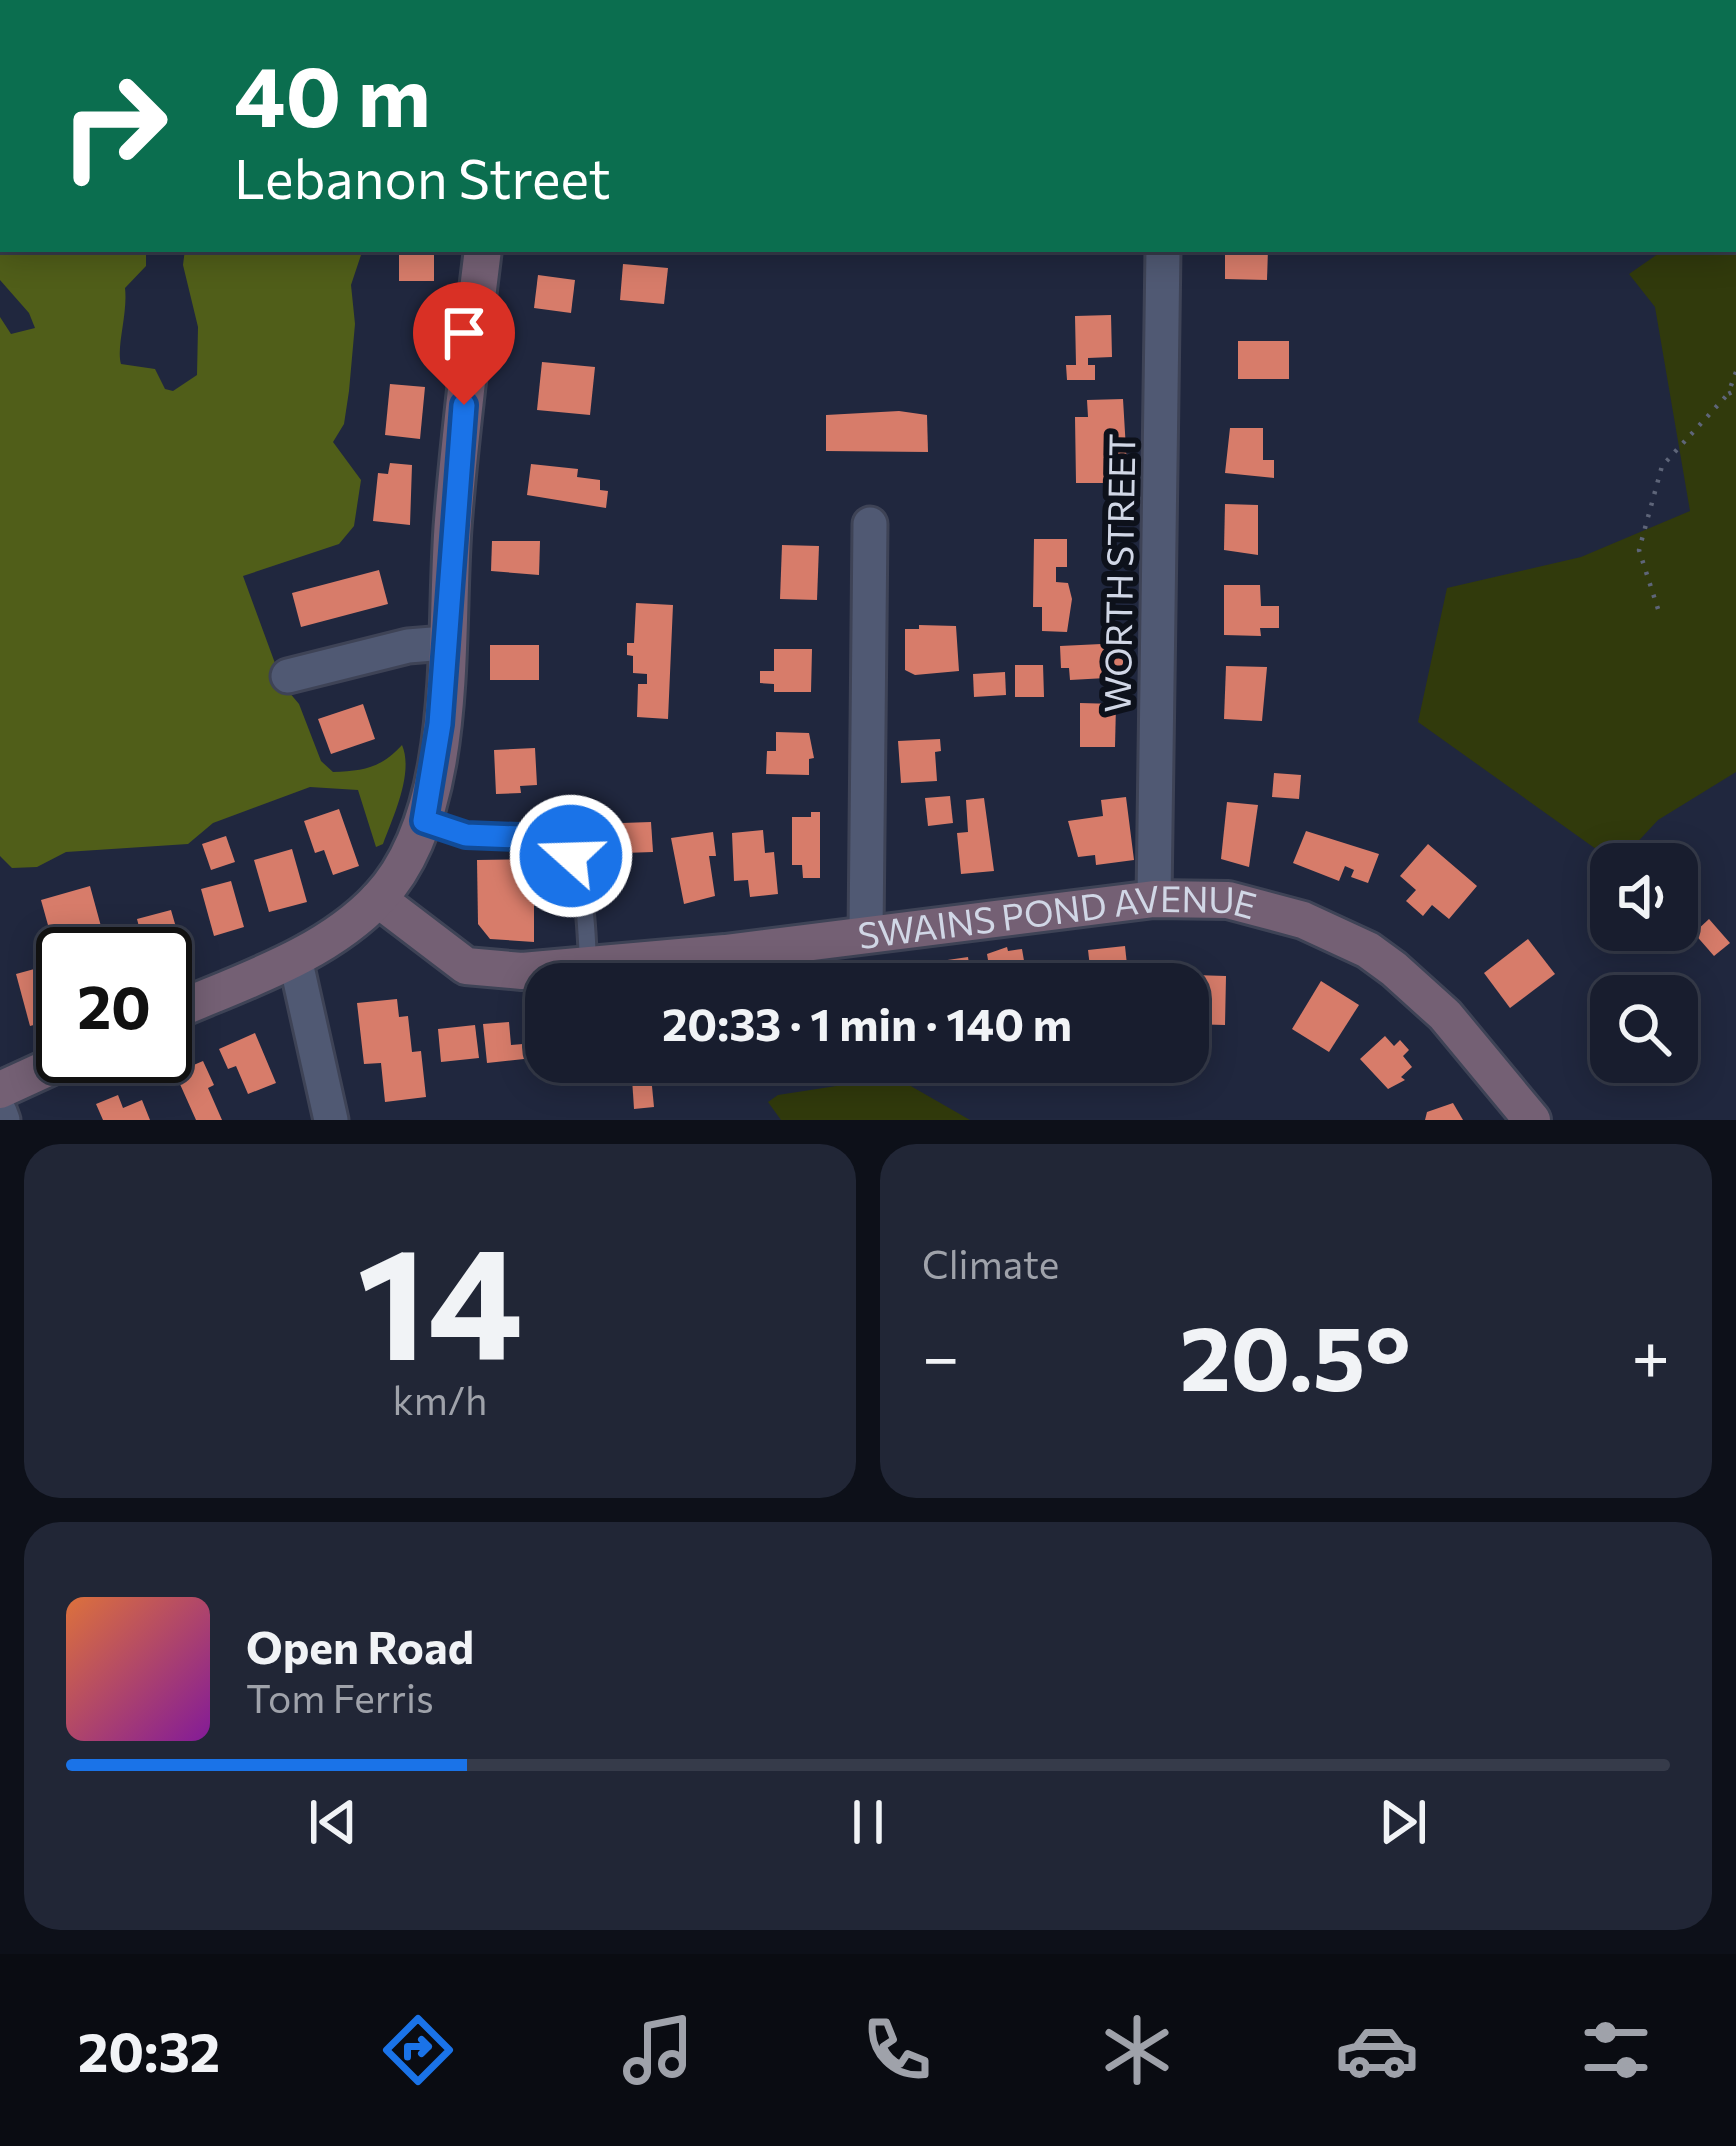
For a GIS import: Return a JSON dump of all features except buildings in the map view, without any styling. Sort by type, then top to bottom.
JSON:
[{"type":"street","points":[[192,1003],[295,958],[378,899],[410,854],[424,821],[436,764],[453,515],[483,252]]},
{"type":"street","name":"WORTH STREET","points":[[1154,899],[1163,252]]},
{"type":"street","points":[[866,935],[870,524]]},
{"type":"street","points":[[287,676],[408,646],[445,643]]},
{"type":"street","name":"SWAINS POND AVENUE","points":[[378,899],[410,928],[466,966],[525,971]]},
{"type":"street","name":"SWAINS POND AVENUE","points":[[623,963],[1154,899],[1242,902],[1304,920],[1368,950],[1444,1015],[1532,1120]]},
{"type":"street","points":[[295,958],[331,1120]]},
{"type":"street","points":[[0,1090],[36,1073]]},
{"type":"lane","points":[[424,821],[466,835],[538,837],[567,850],[584,894],[588,963]]},
{"type":"path","points":[[1728,394],[1736,372]]},
{"type":"path","points":[[1658,609],[1639,550],[1662,466],[1736,390]]},
{"type":"green space","points":[[0,252],[146,252],[146,266],[125,288],[121,364],[155,369],[165,389],[173,391],[197,375],[198,327],[183,265],[185,252],[362,252],[351,285],[355,324],[344,424],[333,442],[361,480],[354,526],[339,544],[243,576],[283,685],[299,704],[321,761],[333,772],[362,769],[387,759],[402,745],[404,782],[383,844],[376,847],[358,790],[310,787],[213,823],[188,844],[66,852],[37,867],[12,868],[0,856],[0,317],[11,334],[35,328],[29,313],[0,280]]},
{"type":"green space","points":[[1661,252],[1736,252],[1736,772],[1658,820],[1637,843],[1590,845],[1418,722],[1447,588],[1581,557],[1690,511],[1655,307],[1629,274]]},
{"type":"green space","points":[[856,1083],[905,1083],[970,1120],[781,1120],[768,1102],[778,1095]]},
{"type":"route","points":[[464,405],[440,724],[424,821],[466,835],[546,838],[571,856]]}]
